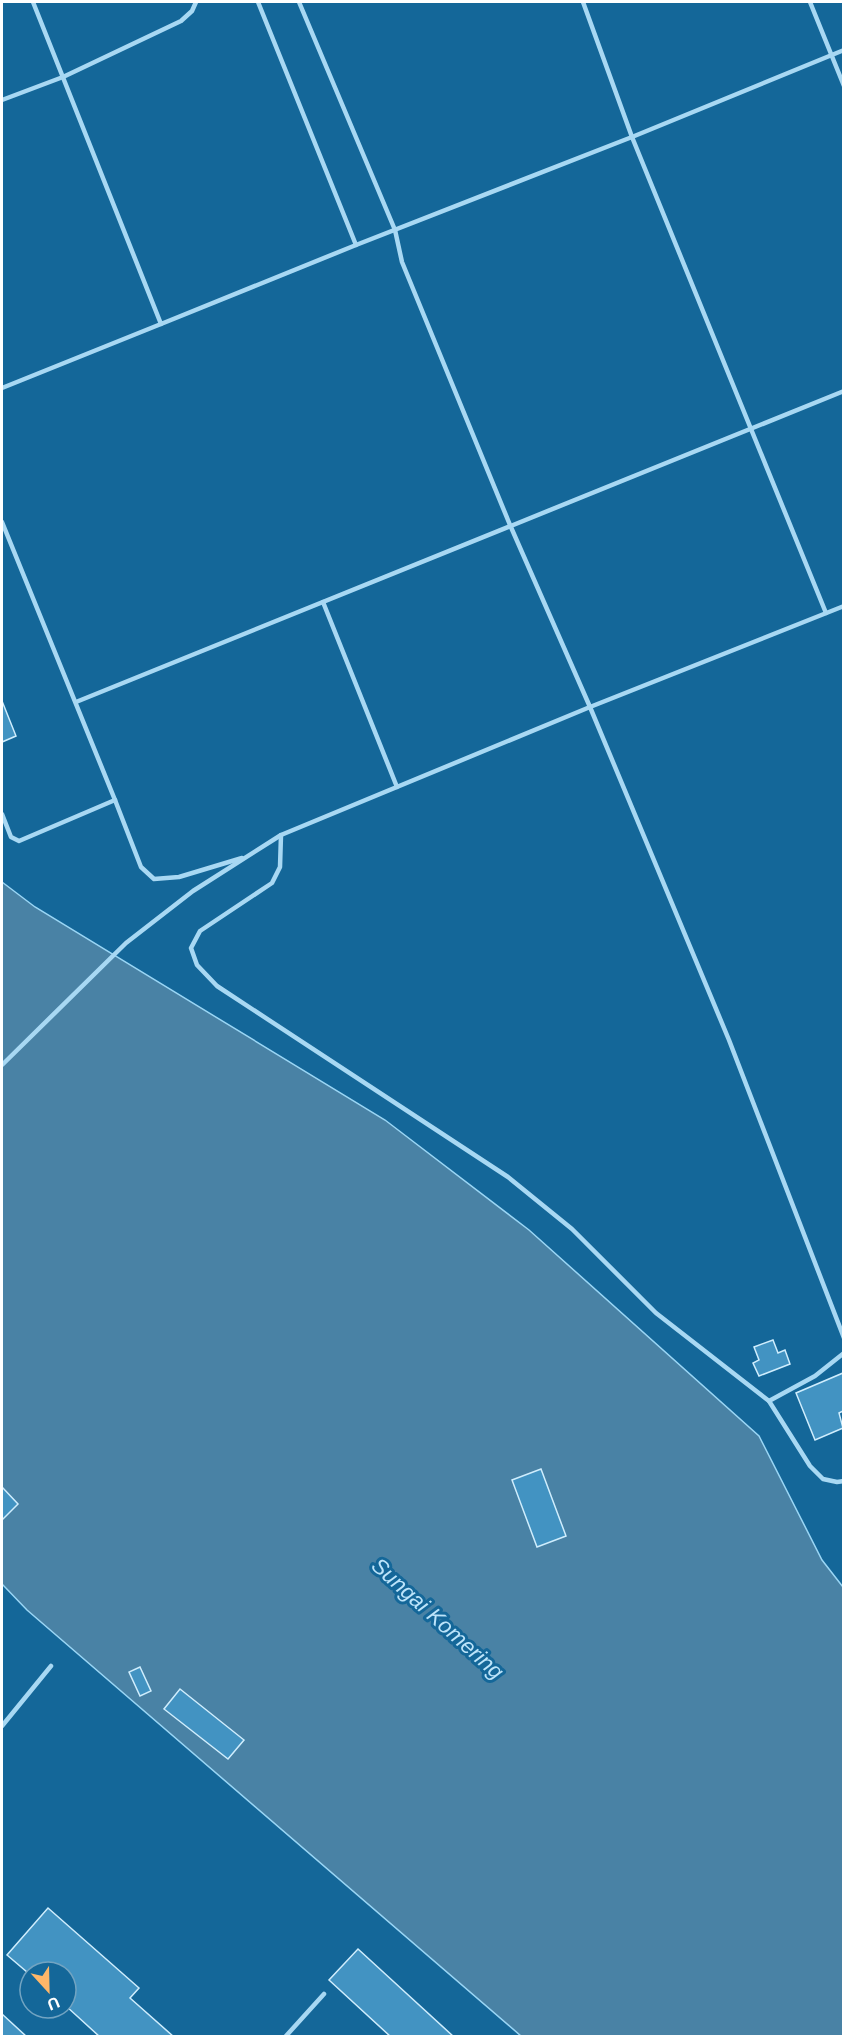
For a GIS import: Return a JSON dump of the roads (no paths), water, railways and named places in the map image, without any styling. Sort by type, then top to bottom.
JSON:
[{"type":"lane","points":[[33,2],[161,324]]},
{"type":"lane","points":[[2,100],[63,77],[182,21],[192,11],[196,2]]},
{"type":"lane","points":[[258,2],[356,245]]},
{"type":"lane","points":[[299,2],[395,230],[402,262],[510,525],[590,707],[729,1040],[843,1338]]},
{"type":"lane","points":[[583,2],[632,137],[826,613]]},
{"type":"lane","points":[[810,2],[843,86]]},
{"type":"lane","points":[[2,388],[356,245],[632,137],[843,50]]},
{"type":"lane","points":[[76,702],[843,391]]},
{"type":"lane","points":[[2,522],[116,800],[141,867],[154,879],[179,877],[247,856]]},
{"type":"lane","points":[[323,602],[397,787]]},
{"type":"lane","points":[[2,1065],[126,944],[193,891],[281,835],[590,707],[843,606]]},
{"type":"lane","points":[[2,814],[11,837],[19,841],[116,800]]},
{"type":"lane","points":[[281,835],[280,867],[272,883],[200,932],[191,948],[197,965],[218,986],[508,1177],[572,1229],[656,1313],[769,1401],[810,1466],[823,1479],[843,1481]]},
{"type":"lane","points":[[769,1401],[815,1376],[843,1353]]},
{"type":"lane","points":[[2,1726],[51,1666]]},
{"type":"lane","points":[[286,2037],[324,1994]]},
{"type":"water","name":"Sungai Komering","points":[[2,882],[35,907],[385,1120],[529,1230],[759,1436],[822,1560],[843,1587],[843,2036],[521,2036],[27,1610],[2,1584]]}]
